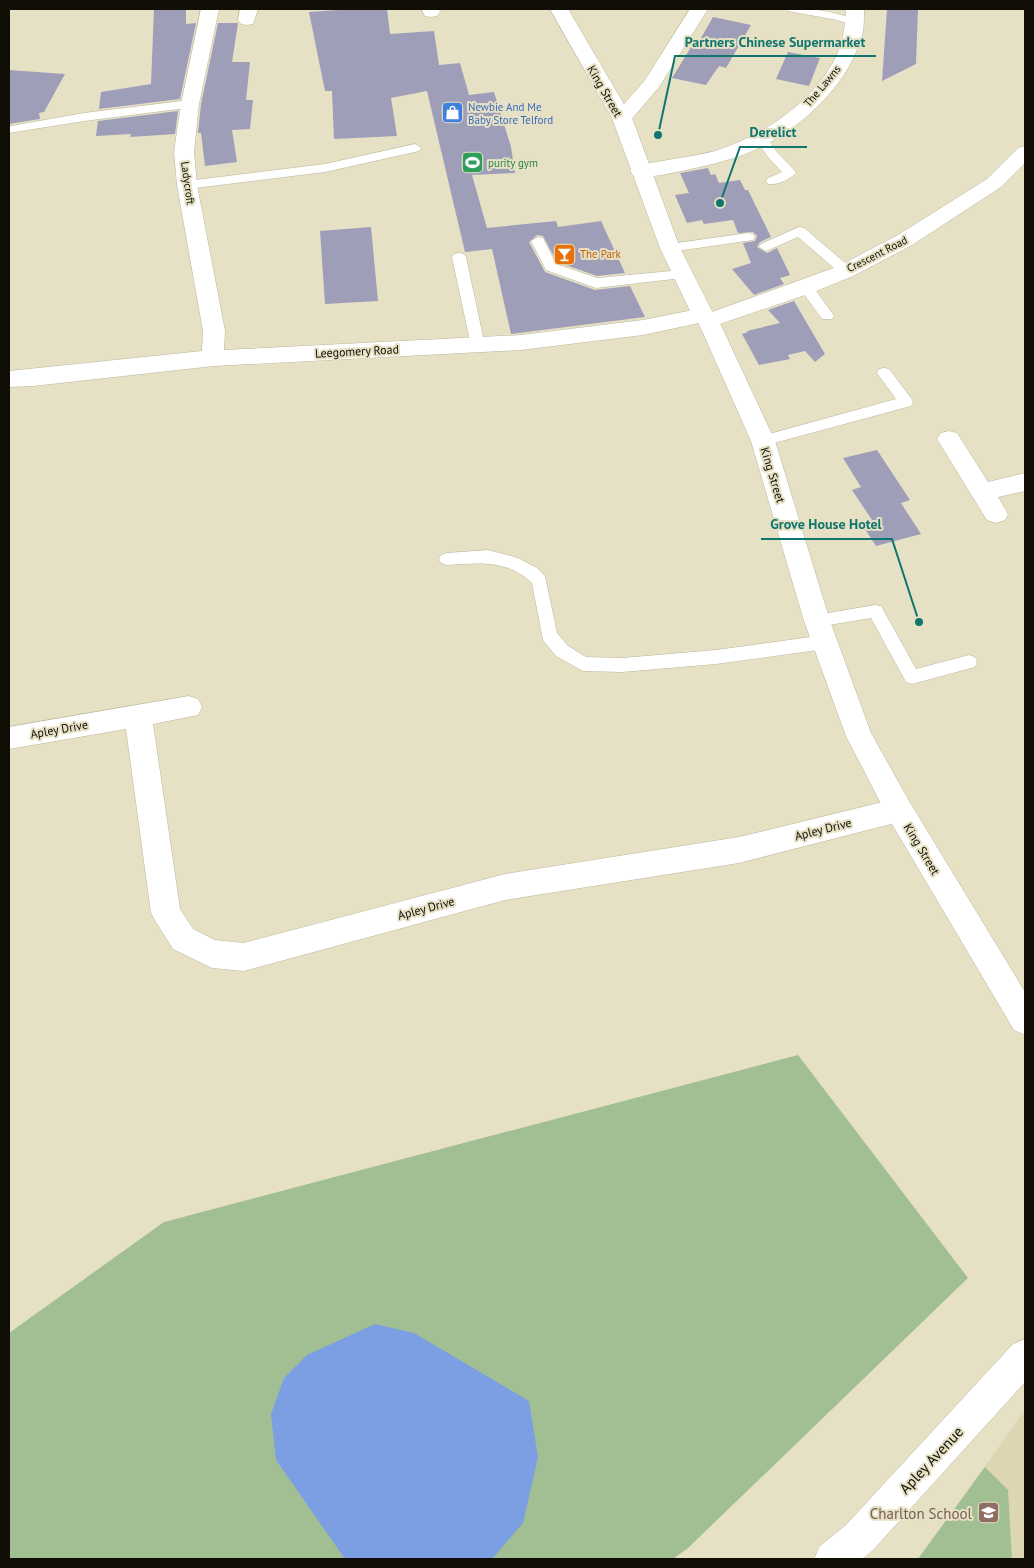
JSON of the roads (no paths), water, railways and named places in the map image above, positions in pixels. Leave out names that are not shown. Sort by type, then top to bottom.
[{"type":"street","name":"Ladycroft","points":[[210,9],[190,104],[184,152],[187,185],[214,331],[213,358]]},
{"type":"street","name":"King Street","points":[[559,9],[622,118],[670,248],[706,318],[763,441],[821,631],[859,736],[899,810],[1025,1020]]},
{"type":"street","points":[[622,118],[652,83],[699,9]]},
{"type":"street","name":"The Lawns","points":[[640,171],[708,158],[752,144],[798,115],[831,78],[842,61],[852,41],[855,16]]},
{"type":"street","name":"Crescent Road","points":[[706,318],[806,287],[846,271],[906,240],[994,182],[1025,152]]},
{"type":"street","name":"Leegomery Road","points":[[9,379],[213,358],[504,344],[660,326],[706,318]]},
{"type":"street","points":[[949,439],[996,514]]},
{"type":"street","points":[[982,492],[1025,482]]},
{"type":"street","name":"Apley Drive","points":[[9,738],[189,707]]},
{"type":"street","name":"Apley Drive","points":[[138,716],[166,913],[184,939],[212,954],[244,957],[505,888],[739,850],[899,810]]},
{"type":"street","name":"Apley Avenue","points":[[833,1559],[860,1538],[1025,1356]]},
{"type":"lane","points":[[792,9],[839,17],[855,16]]},
{"type":"lane","points":[[11,130],[84,117],[190,104]]},
{"type":"lane","points":[[761,138],[772,154],[790,173],[772,181]]},
{"type":"lane","points":[[187,185],[325,168],[415,148]]},
{"type":"lane","points":[[766,247],[799,231],[846,271]]},
{"type":"lane","points":[[670,248],[748,237]]},
{"type":"lane","points":[[538,241],[551,267],[596,283],[682,274]]},
{"type":"lane","points":[[459,257],[478,346]]},
{"type":"lane","points":[[806,287],[827,316]]},
{"type":"lane","points":[[763,441],[906,402],[884,373]]},
{"type":"lane","points":[[447,559],[488,556],[512,562],[531,572],[539,580],[549,634],[562,651],[583,664],[622,665],[678,661],[821,631],[875,611],[912,677],[968,662]]},
{"type":"water","points":[[375,1324],[414,1333],[529,1401],[538,1457],[523,1523],[492,1559],[345,1559],[276,1460],[271,1414],[284,1378],[307,1355]]},
{"type":"place","name":"Newbie And Me Baby Store Telford","points":[[452,113]]},
{"type":"place","name":"Partners Chinese Supermarket","points":[[658,135]]},
{"type":"place","name":"purity gym","points":[[472,163]]},
{"type":"place","name":"Derelict","points":[[720,203]]},
{"type":"place","name":"The Park","points":[[564,254]]},
{"type":"place","name":"Grove House Hotel","points":[[919,622]]},
{"type":"place","name":"Charlton School","points":[[988,1513]]}]
